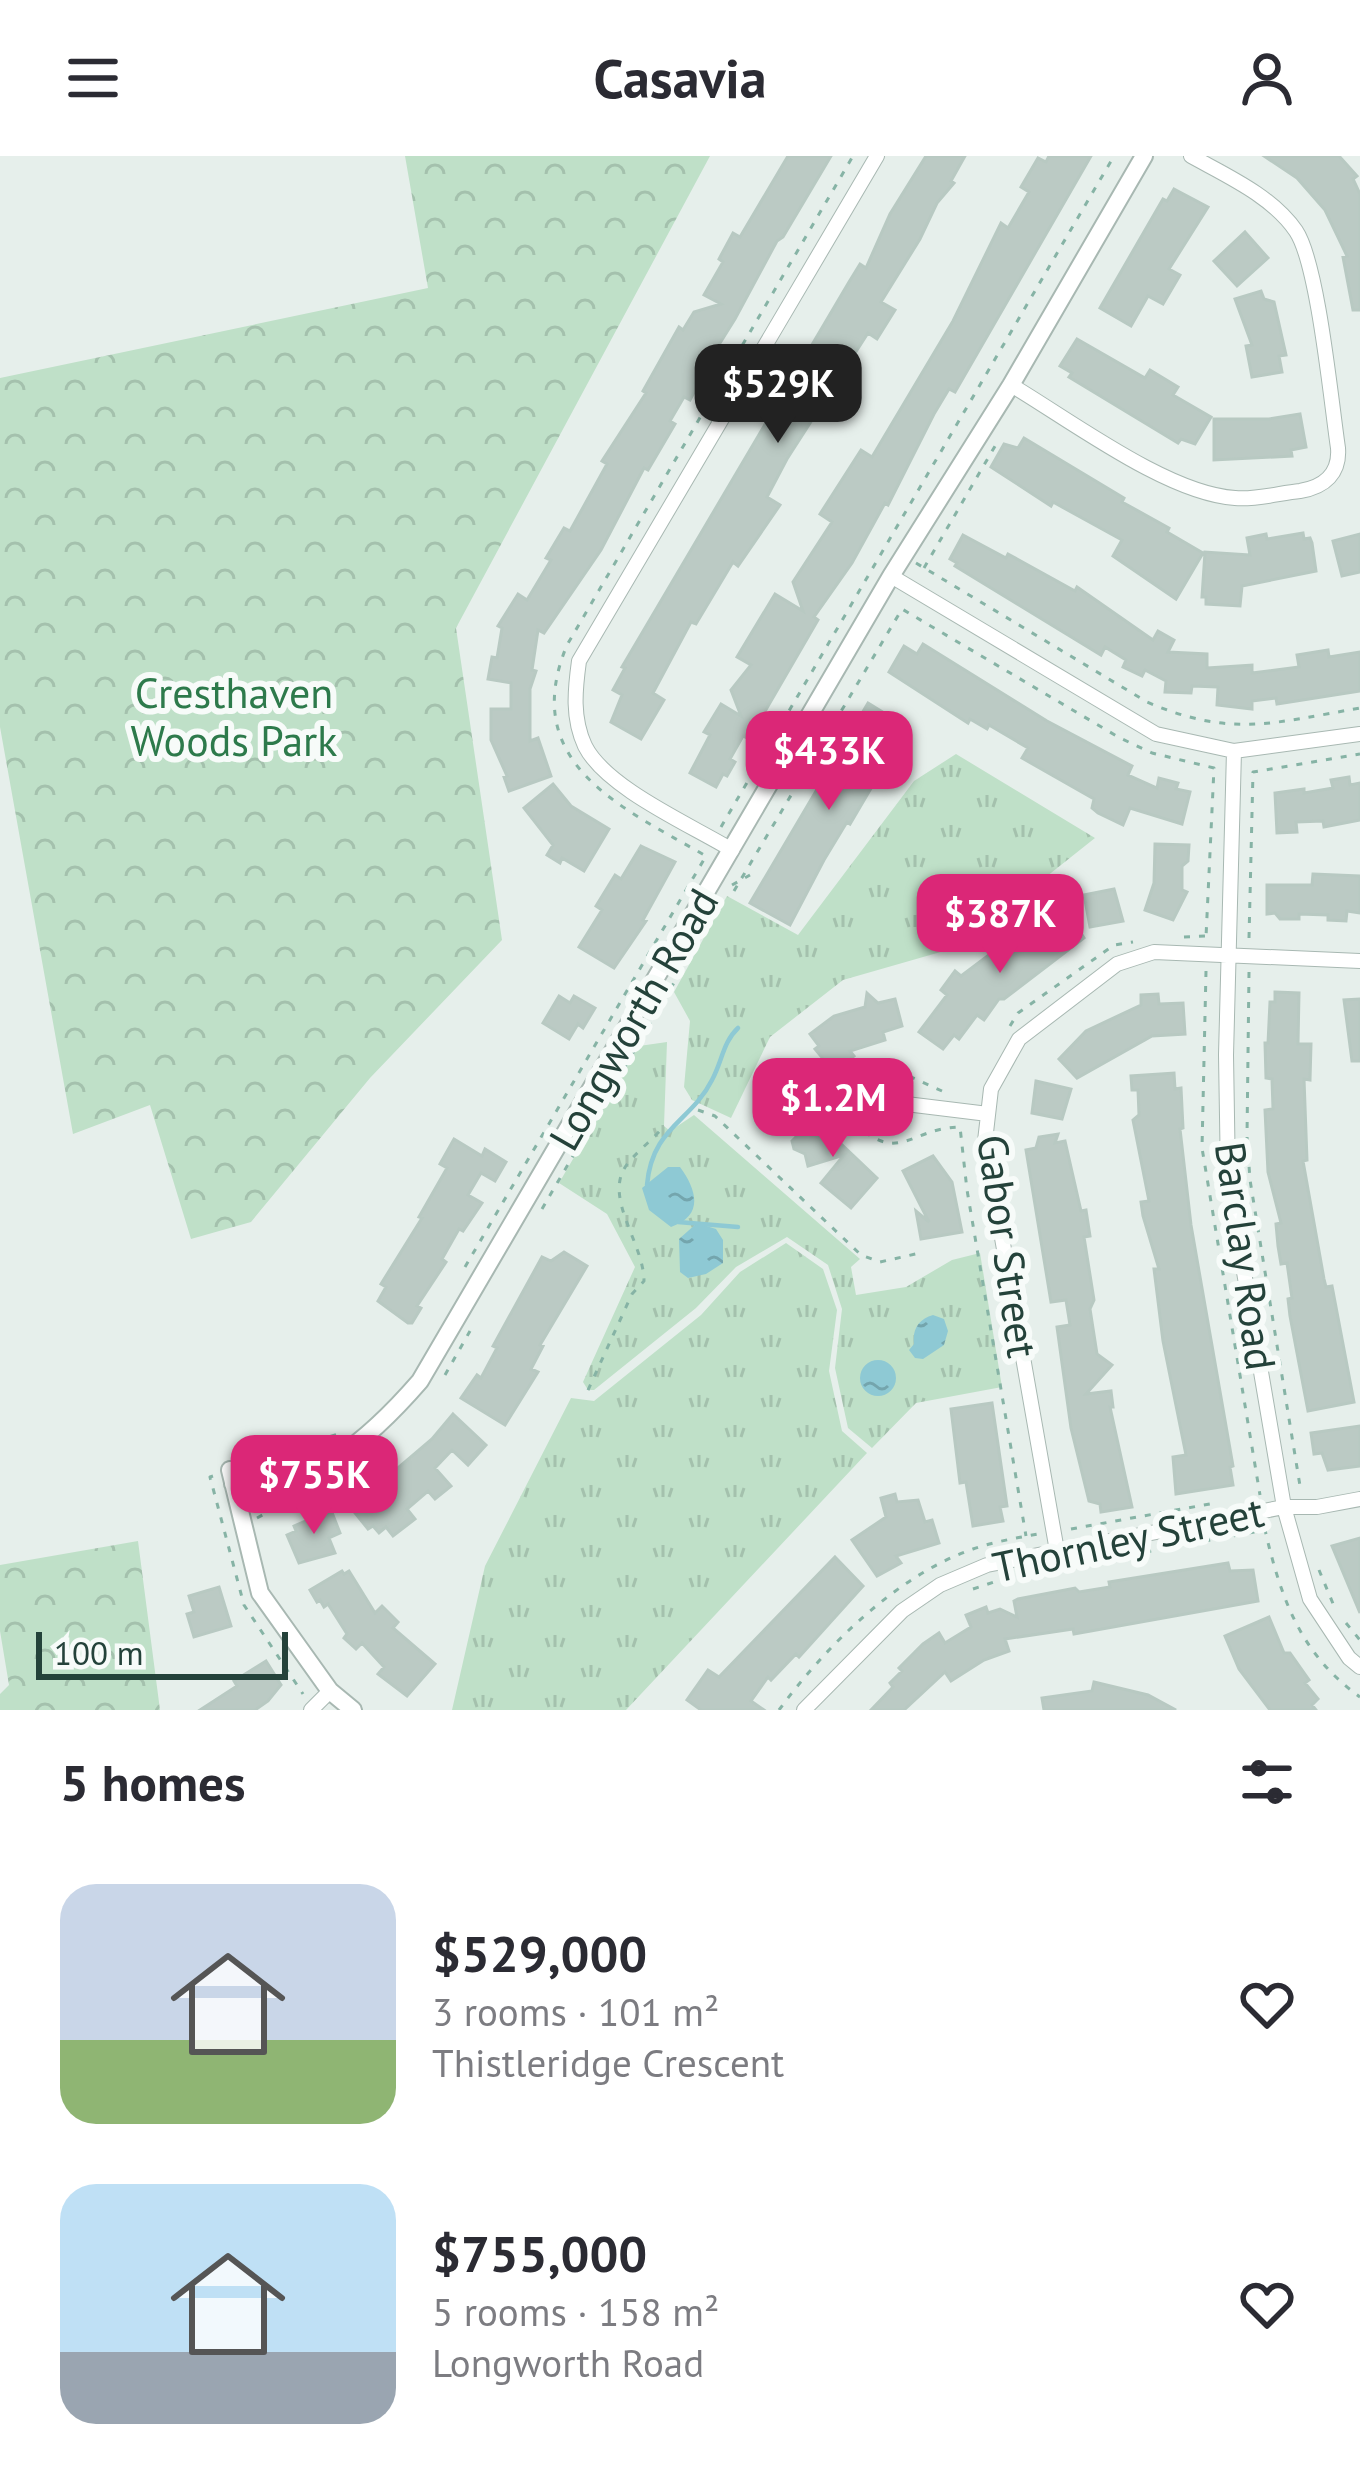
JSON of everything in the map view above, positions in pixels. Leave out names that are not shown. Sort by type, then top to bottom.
[{"type":"street","points":[[732,850],[607,775],[585,746],[574,704],[579,661],[877,156]]},
{"type":"street","name":"Longworth Road","points":[[330,1691],[260,1593],[232,1477],[257,1488],[308,1472],[356,1447],[420,1381],[1144,156]]},
{"type":"street","points":[[1011,385],[1186,488],[1236,499],[1311,489],[1332,477],[1340,464],[1338,448],[1312,287],[1298,233],[1253,192],[1191,156]]},
{"type":"street","points":[[892,576],[1156,734],[1234,751],[1360,734]]},
{"type":"street","name":"Barclay Road","points":[[1234,751],[1228,1178],[1284,1507],[1310,1599],[1360,1667]]},
{"type":"street","name":"Gabor Street","points":[[1057,1551],[986,1141],[991,1089],[1019,1039],[1118,964],[1154,952],[1229,954]]},
{"type":"street","points":[[1229,954],[1360,961]]},
{"type":"street","points":[[898,1103],[988,1114]]},
{"type":"street","name":"Thornley Street","points":[[804,1710],[902,1611],[940,1585],[987,1565],[1284,1507],[1360,1499]]},
{"type":"street","points":[[311,1710],[330,1691],[353,1710]]},
{"type":"path","points":[[721,829],[1114,156]]},
{"type":"path","points":[[924,569],[1007,424]]},
{"type":"path","points":[[914,562],[1126,691],[1179,716],[1210,725],[1254,726],[1360,708]]},
{"type":"path","points":[[734,891],[902,609],[1120,738],[1152,753],[1214,768],[1202,1148],[1261,1495]]},
{"type":"path","points":[[1302,1496],[1247,1137],[1253,772],[1360,754]]},
{"type":"path","points":[[459,1279],[706,856]]},
{"type":"path","points":[[724,889],[750,875]]},
{"type":"path","points":[[639,1046],[707,927]]},
{"type":"path","points":[[698,1110],[715,1116],[861,1255],[880,1262],[920,1253]]},
{"type":"path","points":[[588,1390],[632,1294],[644,1281],[644,1258],[619,1197],[621,1175],[664,1126]]},
{"type":"path","points":[[252,1463],[349,1430]]},
{"type":"path","points":[[1068,1529],[1218,1503]]},
{"type":"path","points":[[1028,1574],[1264,1530],[1282,1598],[1297,1625],[1319,1660],[1360,1697]]},
{"type":"path","points":[[1317,1563],[1334,1606]]},
{"type":"path","points":[[969,1591],[1006,1578]]},
{"type":"path","points":[[1345,1622],[1360,1640]]},
{"type":"green space","name":"Cresthaven Woods Park","points":[[405,156],[710,156],[456,628],[502,940],[370,1078],[251,1222],[191,1239],[150,1105],[73,1134],[0,727],[0,378],[428,288]]},
{"type":"green space","points":[[956,754],[1095,838],[958,947],[843,980],[770,1037],[731,1118],[692,1100],[684,1087],[690,1021],[674,992],[727,896],[798,935],[914,781]]},
{"type":"green space","points":[[667,1042],[664,1126],[670,1131],[694,1115],[860,1259],[851,1267],[856,1295],[906,1287],[952,1260],[980,1253],[1002,1387],[916,1403],[872,1448],[848,1428],[835,1368],[842,1309],[828,1265],[787,1237],[736,1267],[696,1308],[594,1390],[588,1390],[583,1382],[635,1267],[607,1214],[559,1183],[639,1046]]},
{"type":"green space","points":[[786,1243],[823,1269],[837,1310],[829,1371],[842,1431],[867,1453],[626,1710],[452,1710],[485,1566],[571,1398],[594,1401],[701,1315],[740,1272]]},
{"type":"green space","points":[[138,1541],[160,1710],[0,1710],[0,1694],[9,1685],[0,1631],[0,1565]]},
{"type":"water","points":[[668,1167],[680,1167],[694,1202],[689,1216],[671,1227],[649,1210],[642,1188]]},
{"type":"water","points":[[697,1223],[716,1229],[723,1240],[723,1263],[688,1278],[680,1272],[679,1239]]},
{"type":"water","points":[[933,1315],[944,1319],[948,1331],[944,1345],[923,1359],[915,1358],[909,1350],[915,1329]]},
{"type":"water","points":[[878,1360],[891,1365],[896,1378],[891,1391],[878,1396],[865,1391],[860,1378],[865,1365]]},
{"type":"building","points":[[788,156],[831,156],[777,241],[695,383],[690,400],[684,397],[670,421],[675,424],[648,470],[644,468],[601,550],[544,633],[538,630],[530,689],[530,741],[538,738],[551,776],[509,791],[491,740],[491,709],[511,709],[511,683],[488,679],[492,657],[497,658],[502,628],[498,626],[518,594],[527,600],[564,528],[570,531],[607,464],[602,461],[646,393],[679,327],[683,330],[694,312],[721,304],[704,295],[723,262],[719,259],[733,233],[740,237]]},
{"type":"building","points":[[926,156],[965,156],[954,183],[937,203],[881,302],[895,310],[877,339],[868,333],[787,459],[767,497],[780,505],[738,566],[733,562],[696,624],[691,622],[653,693],[664,700],[641,739],[611,722],[622,695],[613,690],[622,667],[860,264],[866,268],[890,214]]},
{"type":"building","points":[[1049,156],[1091,156],[955,392],[949,389],[934,414],[888,505],[885,503],[852,563],[814,617],[818,620],[749,739],[743,736],[727,776],[723,774],[716,787],[690,773],[710,735],[704,732],[721,704],[741,716],[731,690],[751,665],[737,657],[775,594],[803,611],[793,582],[832,522],[820,514],[861,450],[872,457],[953,321],[1001,223],[1008,228],[1029,192],[1021,187],[1038,158],[1046,162]]},
{"type":"building","points":[[1264,156],[1339,156],[1357,176],[1353,179],[1360,194],[1360,310],[1353,310],[1343,257],[1347,256],[1325,210],[1297,178]]},
{"type":"building","points":[[1174,189],[1208,207],[1169,269],[1180,275],[1163,304],[1148,296],[1131,326],[1100,308],[1163,199],[1167,201]]},
{"type":"building","points":[[1245,232],[1268,258],[1237,286],[1214,261]]},
{"type":"building","points":[[1261,291],[1264,299],[1274,302],[1286,355],[1279,356],[1282,372],[1252,377],[1246,346],[1252,345],[1235,299]]},
{"type":"building","points":[[1077,339],[1145,378],[1150,370],[1178,387],[1173,395],[1211,417],[1195,444],[1181,439],[1178,443],[1069,377],[1072,373],[1060,366]]},
{"type":"building","points":[[1300,414],[1306,447],[1291,450],[1292,456],[1214,460],[1214,419]]},
{"type":"building","points":[[1024,438],[1203,553],[1176,599],[1113,556],[1122,540],[1053,502],[1051,506],[991,467],[1004,444],[1018,448]]},
{"type":"building","points":[[1303,533],[1312,543],[1316,571],[1242,586],[1240,606],[1206,604],[1202,597],[1205,552],[1250,555],[1247,538]]},
{"type":"building","points":[[1360,534],[1360,572],[1342,576],[1333,541]]},
{"type":"building","points":[[963,535],[1075,591],[1077,587],[1153,640],[1158,631],[1174,640],[1168,652],[1207,654],[1207,668],[1252,665],[1252,673],[1299,667],[1297,655],[1360,652],[1360,691],[1277,704],[1276,698],[1252,701],[1252,709],[1217,705],[1218,687],[1165,692],[1166,681],[1145,670],[1142,676],[1123,667],[1126,660],[1105,647],[1101,655],[955,566],[950,559]]},
{"type":"building","points":[[923,644],[1047,721],[1132,766],[1128,775],[1157,788],[1159,778],[1178,783],[1176,789],[1190,792],[1182,824],[1130,808],[1123,825],[1098,813],[1092,808],[1094,799],[1022,758],[1028,748],[989,725],[987,729],[970,719],[968,723],[889,672],[904,646],[917,654]]},
{"type":"building","points":[[868,703],[907,727],[824,860],[790,925],[750,903]]},
{"type":"building","points":[[1349,777],[1350,785],[1360,783],[1360,820],[1324,827],[1323,821],[1296,822],[1297,832],[1277,833],[1275,793],[1333,788],[1331,780]]},
{"type":"building","points":[[553,784],[571,806],[609,829],[584,871],[547,855],[553,845],[524,808]]},
{"type":"building","points":[[1155,844],[1189,845],[1188,861],[1182,866],[1182,890],[1187,892],[1173,920],[1145,910],[1154,883]]},
{"type":"building","points":[[641,846],[675,862],[646,921],[614,968],[579,947],[602,910],[596,906],[615,875],[621,879]]},
{"type":"building","points":[[1313,874],[1360,876],[1360,913],[1347,911],[1346,921],[1328,920],[1328,915],[1280,919],[1275,913],[1267,914],[1267,885],[1312,885]]},
{"type":"building","points":[[1114,889],[1123,921],[1090,927],[1084,895]]},
{"type":"building","points":[[1062,903],[1084,938],[999,999],[984,1020],[977,1015],[959,1039],[954,1035],[943,1049],[919,1032],[947,995],[941,990],[955,971],[961,976],[1002,945],[1005,949]]},
{"type":"building","points":[[1275,992],[1299,993],[1298,1044],[1311,1044],[1310,1080],[1304,1079],[1307,1160],[1303,1161],[1324,1279],[1326,1287],[1332,1286],[1354,1402],[1308,1411],[1290,1316],[1287,1263],[1281,1264],[1278,1246],[1276,1224],[1281,1223],[1268,1172],[1265,1110],[1273,1109],[1265,1043]]},
{"type":"building","points":[[867,993],[878,1003],[895,999],[902,1026],[883,1032],[885,1040],[850,1051],[854,1056],[834,1072],[815,1049],[819,1046],[810,1034],[834,1016],[865,1007]]},
{"type":"building","points":[[1158,994],[1159,1004],[1183,1003],[1185,1034],[1152,1036],[1077,1078],[1059,1059],[1086,1031],[1141,1005],[1141,995]]},
{"type":"building","points":[[559,996],[570,1003],[574,996],[595,1008],[583,1028],[578,1024],[569,1039],[543,1023]]},
{"type":"building","points":[[1360,999],[1360,1061],[1352,1061],[1344,1000]]},
{"type":"building","points":[[796,1070],[834,1080],[826,1113],[788,1104]]},
{"type":"building","points":[[1174,1073],[1175,1089],[1181,1088],[1180,1129],[1191,1225],[1233,1466],[1233,1485],[1176,1494],[1173,1457],[1186,1455],[1163,1341],[1154,1269],[1159,1269],[1143,1216],[1141,1202],[1149,1201],[1133,1120],[1139,1115],[1138,1090],[1132,1090],[1131,1076]]},
{"type":"building","points":[[1036,1081],[1071,1089],[1062,1119],[1032,1113]]},
{"type":"building","points":[[830,1116],[837,1140],[877,1178],[851,1208],[821,1183],[844,1155],[808,1166],[805,1154],[794,1149],[792,1141],[796,1137],[793,1126]]},
{"type":"building","points":[[1058,1134],[1055,1143],[1065,1141],[1081,1211],[1086,1210],[1090,1236],[1084,1237],[1097,1354],[1112,1365],[1086,1394],[1111,1391],[1110,1407],[1132,1507],[1101,1512],[1100,1504],[1089,1501],[1071,1428],[1057,1327],[1070,1325],[1066,1300],[1051,1302],[1026,1150],[1036,1148],[1039,1137]]},
{"type":"building","points":[[454,1139],[482,1156],[485,1149],[506,1162],[495,1181],[481,1173],[468,1195],[482,1203],[463,1231],[459,1229],[442,1259],[446,1262],[408,1323],[378,1301],[386,1287],[381,1284],[422,1218],[447,1168],[440,1164]]},
{"type":"building","points":[[933,1156],[952,1182],[962,1232],[921,1239],[916,1211],[929,1222],[903,1171]]},
{"type":"building","points":[[564,1252],[587,1266],[540,1345],[531,1369],[538,1372],[505,1425],[461,1398],[477,1375],[481,1378],[497,1348],[493,1346],[542,1257],[551,1261]]},
{"type":"building","points":[[992,1403],[1007,1506],[1000,1507],[1003,1521],[973,1526],[966,1482],[960,1483],[951,1409]]},
{"type":"building","points":[[453,1414],[486,1445],[468,1465],[452,1450],[435,1468],[451,1486],[435,1499],[428,1491],[407,1509],[415,1519],[393,1536],[386,1527],[379,1533],[373,1526],[368,1529],[351,1508],[432,1439]]},
{"type":"building","points":[[1360,1426],[1360,1466],[1328,1470],[1322,1453],[1314,1454],[1311,1433]]},
{"type":"building","points":[[895,1494],[897,1502],[918,1500],[925,1522],[932,1520],[939,1543],[896,1556],[901,1563],[877,1576],[852,1540],[886,1517],[881,1498]]},
{"type":"building","points":[[331,1510],[340,1533],[329,1538],[335,1553],[299,1563],[287,1535],[296,1531],[294,1526]]},
{"type":"building","points":[[1360,1538],[1360,1613],[1332,1546]]},
{"type":"building","points":[[835,1557],[863,1586],[799,1657],[796,1654],[771,1680],[768,1677],[751,1701],[764,1710],[701,1710],[687,1700],[708,1670],[719,1677]]},
{"type":"building","points":[[1228,1563],[1230,1571],[1253,1570],[1258,1601],[1074,1634],[1073,1629],[1005,1639],[1009,1651],[951,1681],[945,1672],[904,1710],[871,1710],[893,1687],[890,1683],[902,1671],[899,1668],[923,1644],[939,1633],[945,1643],[971,1627],[966,1615],[986,1607],[988,1613],[1000,1609],[1017,1617],[1014,1601],[1018,1599],[1110,1587],[1109,1582]]},
{"type":"building","points":[[349,1571],[375,1613],[382,1606],[398,1622],[393,1628],[435,1664],[407,1696],[378,1674],[384,1667],[362,1643],[356,1649],[344,1638],[347,1634],[328,1604],[324,1607],[317,1602],[310,1590]]},
{"type":"building","points":[[219,1587],[231,1626],[194,1637],[187,1614],[194,1612],[189,1596]]},
{"type":"building","points":[[1269,1617],[1284,1653],[1290,1653],[1309,1680],[1305,1683],[1318,1699],[1312,1705],[1316,1710],[1270,1710],[1239,1669],[1225,1636]]},
{"type":"building","points":[[266,1661],[281,1685],[268,1701],[255,1710],[200,1710],[237,1686],[234,1681]]},
{"type":"building","points":[[1094,1682],[1148,1695],[1176,1710],[1044,1710],[1042,1698],[1092,1691]]},
{"type":"waterway","points":[[647,1185],[656,1150],[703,1094],[738,1028]]},
{"type":"waterway","points":[[678,1222],[738,1227]]}]
